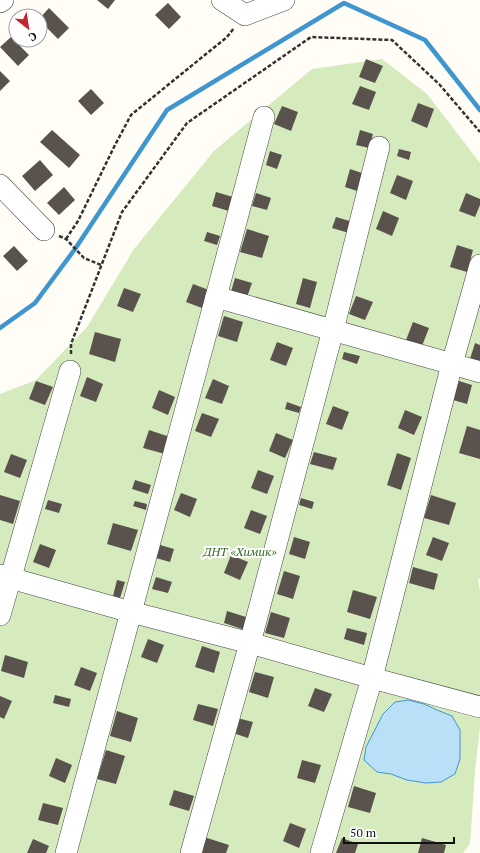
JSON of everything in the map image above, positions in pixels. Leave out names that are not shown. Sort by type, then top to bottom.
[{"type":"street","points":[[222,0],[245,15],[284,0]]},
{"type":"street","points":[[66,853],[264,118]]},
{"type":"street","points":[[192,853],[250,643],[333,330],[379,147]]},
{"type":"street","points":[[0,184],[44,230]]},
{"type":"street","points":[[321,853],[372,678],[452,364],[480,265]]},
{"type":"street","points":[[216,297],[480,372]]},
{"type":"street","points":[[0,615],[5,576],[70,370]]},
{"type":"street","points":[[5,576],[131,612],[250,643],[480,707]]},
{"type":"path","points":[[101,265],[84,258],[66,239],[78,221],[131,115],[227,37],[245,15]]},
{"type":"green space","name":"ДНТ «Химик»","points":[[382,59],[427,94],[480,163],[480,578],[478,580],[480,591],[480,727],[475,771],[470,844],[463,853],[0,853],[0,394],[36,380],[87,327],[134,249],[214,151],[312,69]]},
{"type":"water","points":[[408,700],[424,704],[452,716],[460,730],[460,759],[455,774],[441,782],[426,783],[407,780],[391,774],[377,772],[364,760],[366,747],[383,714],[395,702]]},
{"type":"building","points":[[97,0],[115,0],[108,9]]},
{"type":"building","points":[[168,3],[181,17],[169,29],[155,15]]},
{"type":"building","points":[[49,8],[69,28],[58,39],[48,29]]},
{"type":"building","points":[[8,40],[8,48],[22,48],[29,55],[18,66],[0,47]]},
{"type":"building","points":[[366,59],[383,66],[375,83],[359,77]]},
{"type":"building","points":[[0,71],[10,81],[0,91]]},
{"type":"building","points":[[360,86],[376,92],[369,110],[352,104]]},
{"type":"building","points":[[91,89],[104,103],[91,115],[78,101]]},
{"type":"building","points":[[418,103],[434,109],[427,128],[411,121]]},
{"type":"building","points":[[282,106],[298,112],[291,131],[274,124]]},
{"type":"building","points":[[52,130],[80,155],[69,168],[40,142]]},
{"type":"building","points":[[360,130],[373,134],[369,148],[356,145]]},
{"type":"building","points":[[399,149],[411,152],[409,160],[397,156]]},
{"type":"building","points":[[270,151],[282,155],[277,169],[266,165]]},
{"type":"building","points":[[40,160],[53,175],[35,191],[22,176]]},
{"type":"building","points":[[350,169],[362,173],[357,191],[345,187]]},
{"type":"building","points":[[397,175],[413,181],[406,200],[390,193]]},
{"type":"building","points":[[64,187],[75,200],[59,215],[47,203]]},
{"type":"building","points":[[216,192],[233,197],[229,211],[212,206]]},
{"type":"building","points":[[256,193],[271,198],[267,210],[252,206]]},
{"type":"building","points":[[466,193],[480,199],[480,205],[475,217],[459,211]]},
{"type":"building","points":[[383,211],[399,218],[392,236],[376,229]]},
{"type":"building","points":[[336,217],[353,222],[349,233],[332,228]]},
{"type":"building","points":[[247,229],[269,236],[262,258],[240,252]]},
{"type":"building","points":[[207,232],[220,236],[217,245],[204,241]]},
{"type":"building","points":[[457,245],[473,250],[467,272],[450,267]]},
{"type":"building","points":[[14,246],[28,261],[17,271],[3,256]]},
{"type":"building","points":[[235,278],[252,283],[246,300],[230,295]]},
{"type":"building","points":[[303,278],[317,282],[310,308],[296,304]]},
{"type":"building","points":[[193,284],[209,290],[202,308],[186,302]]},
{"type":"building","points":[[124,288],[141,294],[133,312],[117,306]]},
{"type":"building","points":[[356,296],[373,302],[365,320],[349,314]]},
{"type":"building","points":[[224,316],[243,322],[237,342],[218,336]]},
{"type":"building","points":[[413,322],[429,328],[422,346],[406,340]]},
{"type":"building","points":[[95,332],[121,339],[115,362],[89,354]]},
{"type":"building","points":[[277,342],[293,348],[286,366],[270,360]]},
{"type":"building","points":[[475,343],[480,345],[480,362],[470,359]]},
{"type":"building","points":[[344,352],[360,356],[357,364],[342,359]]},
{"type":"building","points":[[87,377],[103,384],[96,402],[80,396]]},
{"type":"building","points":[[213,379],[229,386],[222,404],[205,398]]},
{"type":"building","points":[[36,381],[53,387],[45,405],[29,399]]},
{"type":"building","points":[[459,381],[472,385],[467,404],[453,400]]},
{"type":"building","points":[[159,390],[175,397],[168,415],[152,408]]},
{"type":"building","points":[[287,402],[301,407],[299,413],[285,409]]},
{"type":"building","points":[[333,406],[349,412],[342,430],[326,424]]},
{"type":"building","points":[[405,410],[422,417],[414,435],[398,428]]},
{"type":"building","points":[[202,413],[219,419],[211,437],[195,431]]},
{"type":"building","points":[[467,426],[480,430],[480,459],[459,453]]},
{"type":"building","points":[[149,430],[170,437],[165,454],[143,448]]},
{"type":"building","points":[[276,433],[293,440],[285,458],[269,451]]},
{"type":"building","points":[[314,452],[337,458],[333,470],[310,464]]},
{"type":"building","points":[[397,453],[411,458],[401,490],[387,485]]},
{"type":"building","points":[[11,454],[27,460],[20,478],[4,472]]},
{"type":"building","points":[[258,470],[274,476],[267,494],[251,488]]},
{"type":"building","points":[[135,480],[151,485],[148,494],[132,489]]},
{"type":"building","points":[[181,493],[197,499],[190,517],[174,510]]},
{"type":"building","points":[[0,495],[20,501],[13,524],[0,520]]},
{"type":"building","points":[[431,495],[456,503],[449,525],[424,518]]},
{"type":"building","points":[[301,498],[314,502],[312,509],[299,505]]},
{"type":"building","points":[[48,500],[62,504],[59,513],[45,509]]},
{"type":"building","points":[[135,501],[147,504],[146,510],[133,506]]},
{"type":"building","points":[[251,510],[267,516],[260,534],[244,528]]},
{"type":"building","points":[[113,523],[138,530],[131,551],[107,544]]},
{"type":"building","points":[[294,537],[310,542],[305,559],[289,554]]},
{"type":"building","points":[[433,537],[449,543],[442,561],[426,555]]},
{"type":"building","points":[[40,544],[56,550],[49,568],[33,562]]},
{"type":"building","points":[[160,545],[174,549],[170,562],[156,558]]},
{"type":"building","points":[[231,555],[248,562],[240,580],[224,573]]},
{"type":"building","points":[[413,567],[438,574],[434,590],[409,583]]},
{"type":"building","points":[[284,571],[300,576],[293,599],[277,594]]},
{"type":"building","points":[[156,577],[172,582],[168,593],[152,589]]},
{"type":"building","points":[[117,580],[125,582],[120,598],[113,596]]},
{"type":"building","points":[[353,590],[377,597],[370,619],[347,612]]},
{"type":"building","points":[[227,611],[249,618],[245,630],[224,623]]},
{"type":"building","points":[[271,612],[290,618],[284,638],[265,633]]},
{"type":"building","points":[[347,628],[367,633],[364,645],[344,639]]},
{"type":"building","points":[[148,639],[164,645],[157,663],[141,657]]},
{"type":"building","points":[[202,646],[220,652],[214,673],[195,667]]},
{"type":"building","points":[[5,655],[28,662],[24,678],[1,671]]},
{"type":"building","points":[[81,667],[97,673],[90,691],[74,685]]},
{"type":"building","points":[[255,672],[274,677],[268,698],[249,692]]},
{"type":"building","points":[[315,688],[332,694],[324,712],[308,706]]},
{"type":"building","points":[[55,695],[71,699],[69,707],[53,703]]},
{"type":"building","points":[[0,696],[12,701],[4,719],[0,717]]},
{"type":"building","points":[[198,704],[218,709],[213,726],[193,720]]},
{"type":"building","points":[[117,711],[138,718],[131,742],[110,736]]},
{"type":"building","points":[[237,718],[253,722],[248,738],[233,733]]},
{"type":"building","points":[[106,750],[125,756],[116,784],[97,779]]},
{"type":"building","points":[[56,758],[72,765],[65,783],[49,776]]},
{"type":"building","points":[[302,760],[321,765],[315,783],[297,778]]},
{"type":"building","points":[[354,786],[376,793],[370,813],[348,807]]},
{"type":"building","points":[[174,790],[194,796],[189,811],[169,805]]},
{"type":"building","points":[[43,803],[63,808],[58,825],[38,820]]},
{"type":"building","points":[[290,823],[306,829],[299,848],[283,841]]},
{"type":"building","points":[[204,837],[229,845],[226,853],[199,853]]},
{"type":"building","points":[[342,838],[358,844],[355,853],[336,853]]},
{"type":"building","points":[[422,838],[446,845],[444,853],[418,853]]},
{"type":"building","points":[[33,839],[49,846],[46,853],[27,853]]},
{"type":"waterway","points":[[0,328],[35,303],[75,249],[167,110],[344,3],[425,40],[480,110]]}]
